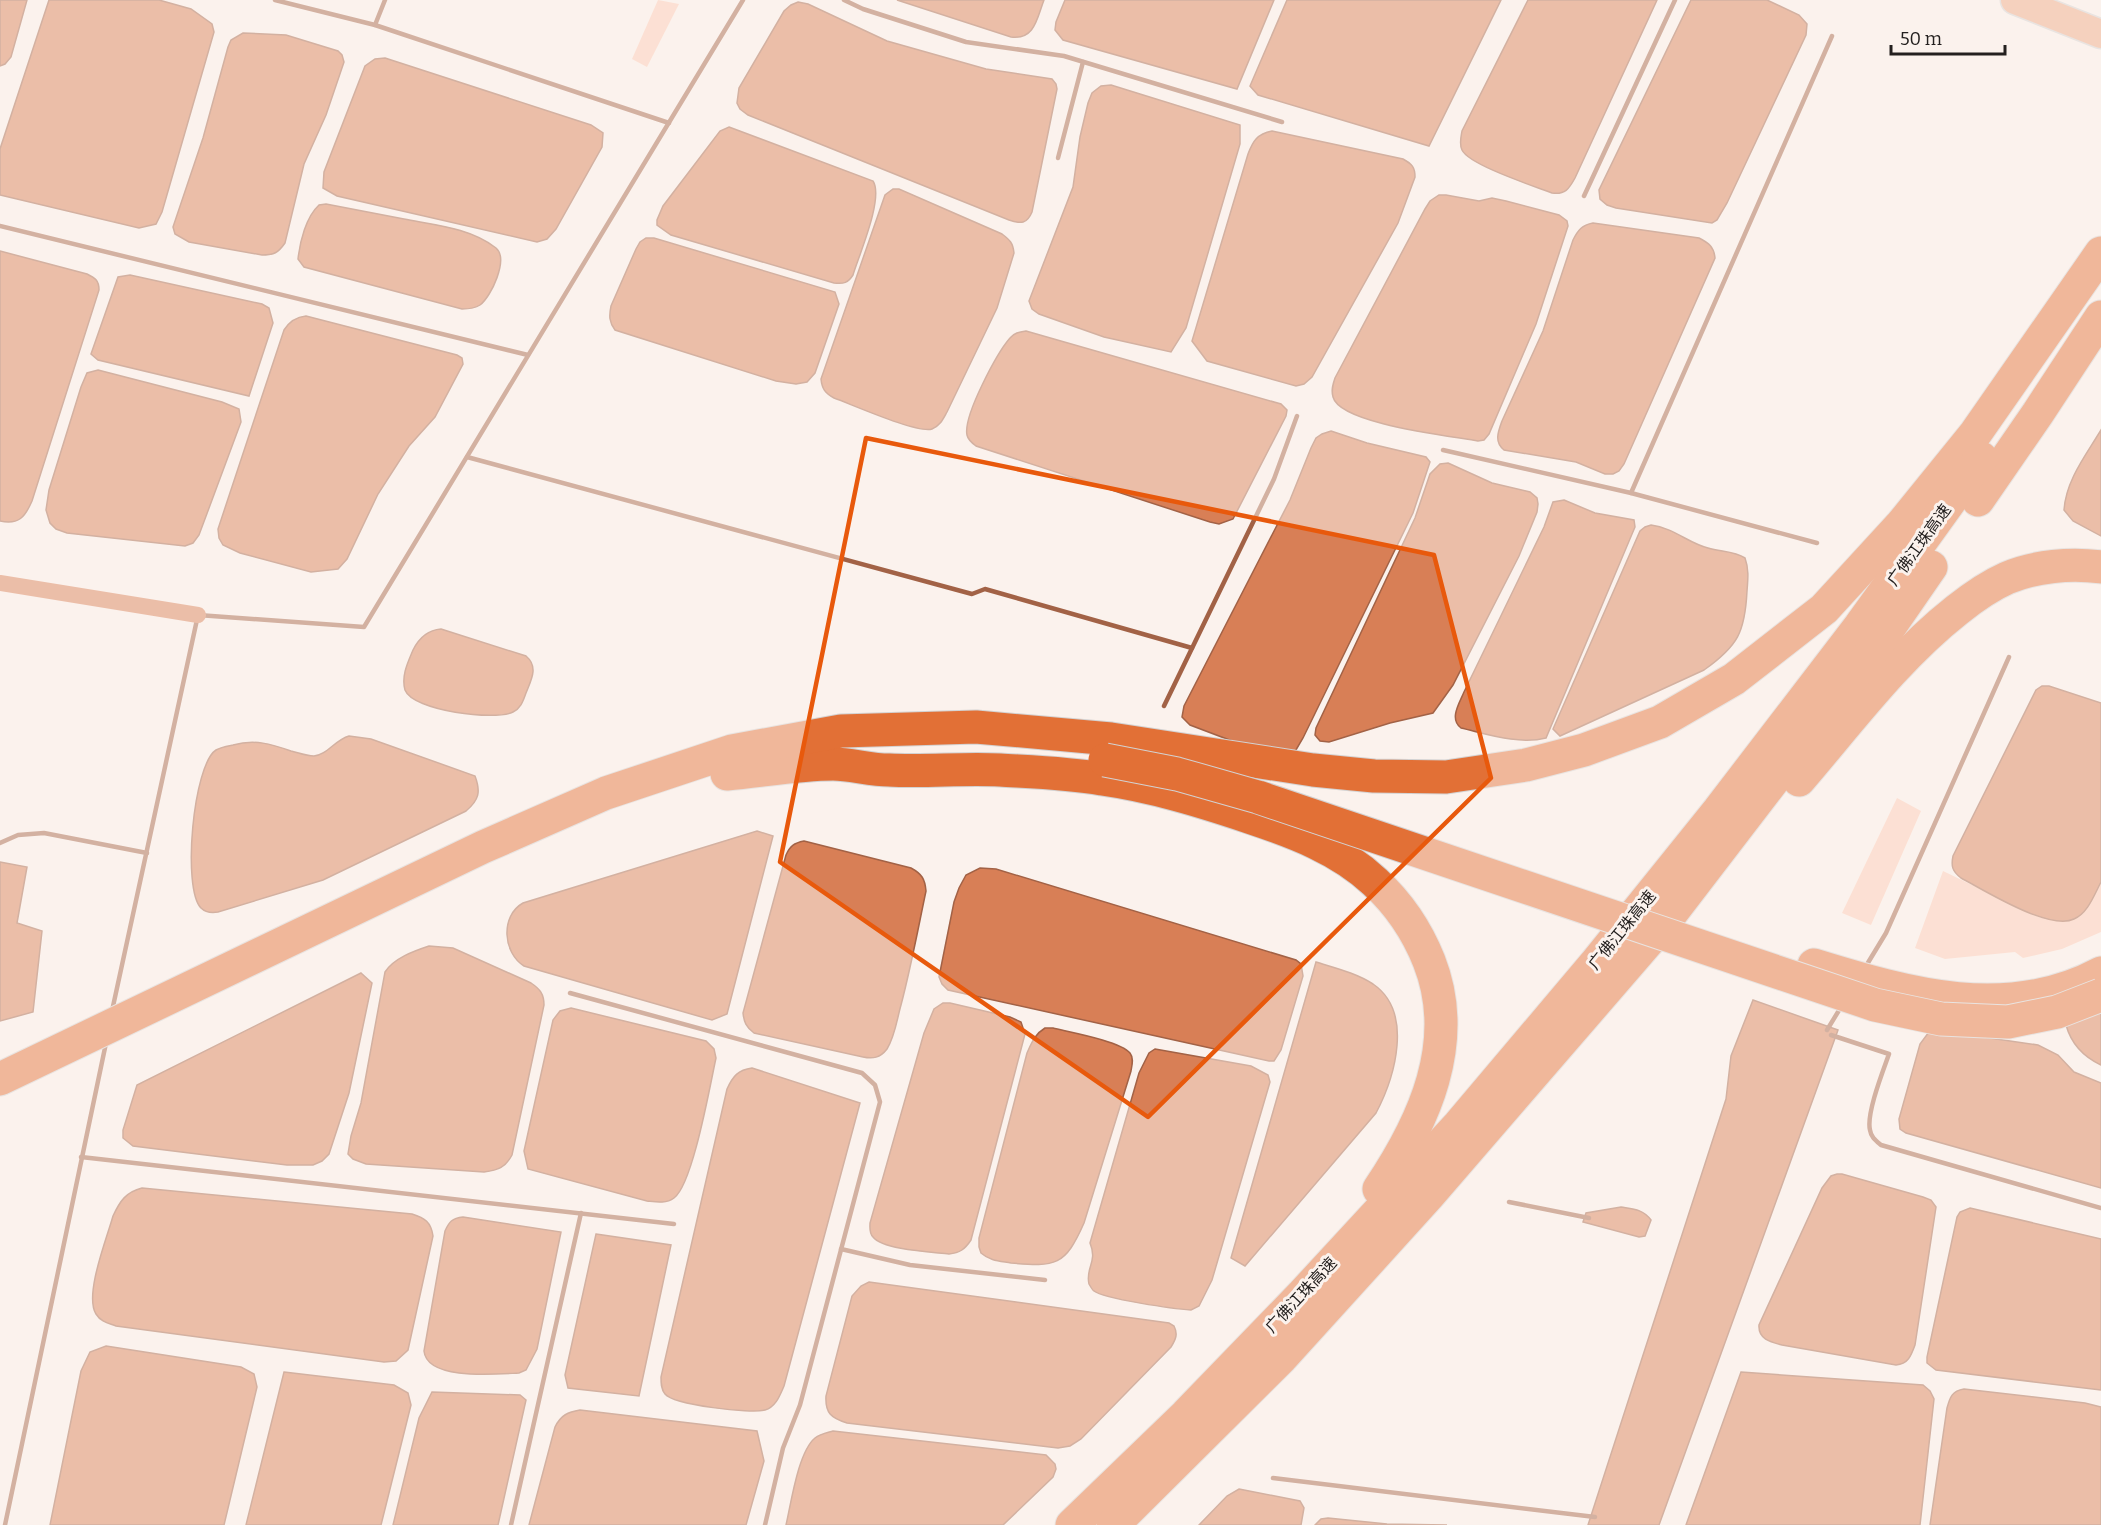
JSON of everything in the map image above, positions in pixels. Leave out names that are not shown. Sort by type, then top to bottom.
[{"type":"highway","points":[[1106,759],[1313,770],[1374,776],[1446,777],[1526,765],[1584,750],[1660,722],[1734,679],[1824,609],[1902,524],[1975,434],[2101,253]]},
{"type":"highway","name":"广佛江珠高速","points":[[1072,1525],[1186,1415],[1303,1294],[1459,1125],[1588,973],[1719,810],[1881,642],[1940,518],[2020,402],[2101,276]]},
{"type":"highway","name":"广佛江珠高速","points":[[1113,1525],[1282,1357],[1428,1196],[1663,924],[1739,850],[2038,413],[2101,317]]},
{"type":"highway","points":[[1881,642],[1934,629],[1974,598],[2007,578],[2045,567],[2084,565],[2101,567]]},
{"type":"highway","points":[[154,1013],[493,842],[606,793],[732,751],[842,731],[975,727],[1178,774],[1258,797],[1875,1005],[1941,1019],[2008,1022],[2057,1012],[2101,995]]},
{"type":"highway","points":[[16,1077],[484,864],[601,814],[727,774],[831,752],[912,744],[997,746],[1106,759],[1291,792],[1814,965],[1943,999],[2007,1000],[2038,996],[2101,973]]},
{"type":"highway","points":[[1106,759],[1164,791],[1212,804],[1313,841],[1346,860],[1374,881],[1400,909],[1420,938],[1435,977],[1440,1014],[1439,1051],[1431,1091],[1412,1137],[1387,1177],[1303,1294]]},
{"type":"main road","points":[[2015,0],[2101,34]]},
{"type":"highlighted area","points":[[866,438],[1434,555],[1491,778],[1148,1117],[780,862]]},
{"type":"shaded area","points":[[0,0],[27,0],[11,57],[0,66]]},
{"type":"shaded area","points":[[49,0],[159,0],[191,9],[212,24],[214,32],[162,212],[156,224],[139,228],[0,195],[0,149]]},
{"type":"shaded area","points":[[658,0],[679,4],[647,67],[632,59]]},
{"type":"shaded area","points":[[897,0],[1044,0],[1037,20],[1030,31],[1019,37],[1011,37]]},
{"type":"shaded area","points":[[1065,0],[1274,0],[1237,89],[1063,40],[1055,30]]},
{"type":"shaded area","points":[[1287,0],[1501,0],[1429,146],[1258,95],[1250,86]]},
{"type":"shaded area","points":[[1528,0],[1657,0],[1575,178],[1569,188],[1560,193],[1552,193],[1476,162],[1462,150],[1460,140],[1462,131]]},
{"type":"shaded area","points":[[1691,0],[1767,0],[1799,15],[1807,24],[1806,35],[1727,203],[1717,220],[1712,223],[1616,208],[1600,199],[1599,190]]},
{"type":"shaded area","points":[[798,2],[808,4],[887,41],[986,69],[1052,79],[1057,89],[1032,212],[1028,219],[1020,222],[1009,220],[748,115],[740,109],[737,103],[739,88],[784,11]]},
{"type":"shaded area","points":[[243,33],[286,35],[338,51],[344,62],[326,115],[304,164],[285,243],[278,251],[270,255],[189,242],[175,234],[173,227],[203,138],[228,47],[231,40]]},
{"type":"shaded area","points":[[385,58],[591,125],[603,133],[602,147],[556,229],[547,239],[537,242],[337,196],[323,188],[324,172],[365,66],[375,59]]},
{"type":"shaded area","points":[[1111,85],[1240,125],[1240,144],[1186,328],[1171,352],[1104,337],[1039,314],[1032,309],[1029,301],[1073,187],[1080,137],[1088,103],[1092,93],[1101,86]]},
{"type":"shaded area","points":[[729,127],[873,181],[876,189],[873,213],[853,275],[847,281],[834,283],[671,235],[657,225],[663,206],[720,131]]},
{"type":"shaded area","points":[[1272,131],[1403,159],[1414,168],[1415,174],[1398,223],[1312,377],[1304,384],[1296,386],[1207,361],[1192,341],[1248,154],[1256,139]]},
{"type":"shaded area","points":[[893,189],[899,189],[1002,234],[1011,242],[1014,250],[997,308],[947,412],[939,424],[932,429],[899,423],[834,398],[824,390],[821,382],[885,195]]},
{"type":"shaded area","points":[[1439,195],[1479,201],[1492,198],[1506,201],[1559,215],[1567,221],[1568,226],[1536,324],[1489,434],[1484,440],[1422,432],[1355,415],[1340,406],[1332,394],[1335,378],[1425,209],[1430,201]]},
{"type":"shaded area","points":[[326,204],[440,226],[475,236],[496,248],[499,253],[501,260],[497,278],[480,305],[462,309],[304,267],[298,259],[304,230],[314,210],[319,205]]},
{"type":"shaded area","points":[[1593,223],[1699,238],[1710,246],[1715,258],[1624,464],[1619,471],[1613,474],[1605,474],[1576,462],[1504,450],[1498,440],[1502,421],[1543,331],[1573,240],[1581,228]]},
{"type":"shaded area","points":[[646,238],[654,238],[835,292],[839,304],[815,373],[807,382],[796,384],[776,381],[615,330],[610,319],[611,306],[636,249]]},
{"type":"shaded area","points":[[0,251],[87,274],[96,280],[99,290],[32,501],[24,515],[12,522],[0,521]]},
{"type":"shaded area","points":[[130,275],[262,304],[269,308],[273,323],[249,396],[98,360],[91,354],[118,277]]},
{"type":"shaded area","points":[[306,316],[457,355],[462,358],[463,364],[435,417],[409,446],[378,494],[347,559],[338,569],[311,572],[240,553],[223,545],[218,529],[284,330],[293,320]]},
{"type":"shaded area","points":[[1026,331],[1281,404],[1287,410],[1286,416],[1233,519],[1219,524],[1210,522],[972,443],[967,435],[967,426],[982,385],[1010,338]]},
{"type":"shaded area","points":[[98,370],[222,402],[239,409],[241,422],[199,535],[193,543],[185,546],[67,533],[56,529],[50,523],[46,510],[49,490],[81,387],[87,373]]},
{"type":"shaded area","points":[[2101,430],[2101,536],[2073,521],[2064,510],[2073,478]]},
{"type":"shaded area","points":[[1331,431],[1367,443],[1426,457],[1430,462],[1413,513],[1303,738],[1293,755],[1277,758],[1190,725],[1182,717],[1184,706],[1290,500],[1316,438]]},
{"type":"shaded area","points":[[1448,463],[1492,483],[1530,492],[1537,498],[1537,512],[1519,556],[1453,685],[1433,713],[1390,723],[1329,742],[1320,741],[1315,735],[1316,728],[1415,518],[1430,474],[1440,464]]},
{"type":"shaded area","points":[[1564,500],[1595,513],[1634,520],[1635,527],[1546,738],[1514,739],[1461,728],[1455,716],[1460,701],[1544,527],[1553,502]]},
{"type":"shaded area","points":[[1651,525],[1667,529],[1701,546],[1745,558],[1748,570],[1746,605],[1738,637],[1725,653],[1704,670],[1560,736],[1553,729],[1640,531]]},
{"type":"shaded area","points":[[441,629],[526,656],[530,660],[533,674],[524,699],[518,708],[504,714],[473,715],[438,709],[411,697],[405,690],[404,680],[413,650],[424,635]]},
{"type":"shaded area","points":[[2042,686],[2049,686],[2101,703],[2101,882],[2083,913],[2074,919],[2063,921],[2033,914],[2000,899],[1961,878],[1952,866],[1953,856],[2036,690]]},
{"type":"shaded area","points":[[349,736],[371,739],[475,776],[478,795],[466,811],[323,880],[218,912],[203,910],[195,896],[192,877],[193,828],[201,778],[208,760],[216,750],[241,743],[256,742],[314,756],[323,753]]},
{"type":"shaded area","points":[[1897,798],[1921,811],[1871,925],[1842,913]]},
{"type":"shaded area","points":[[757,831],[773,836],[727,1014],[712,1020],[524,966],[517,960],[508,944],[507,934],[511,916],[523,903]]},
{"type":"shaded area","points":[[804,841],[911,868],[922,877],[925,883],[926,891],[911,962],[892,1039],[887,1049],[876,1057],[863,1057],[754,1033],[745,1022],[743,1013],[786,855],[793,845]]},
{"type":"shaded area","points":[[0,862],[27,867],[17,923],[42,931],[33,1012],[0,1021]]},
{"type":"shaded area","points":[[980,868],[996,869],[1296,960],[1301,964],[1303,976],[1281,1050],[1274,1061],[1269,1061],[948,990],[939,977],[954,902],[966,875]]},
{"type":"shaded area","points":[[1943,871],[2041,918],[2087,908],[2101,882],[2101,932],[2062,949],[2023,958],[2015,952],[1945,959],[1915,948]]},
{"type":"shaded area","points":[[429,946],[453,948],[531,983],[539,990],[543,998],[544,1005],[512,1155],[501,1168],[484,1172],[366,1164],[353,1159],[348,1154],[361,1103],[385,972],[399,959]]},
{"type":"shaded area","points":[[1316,962],[1360,977],[1373,984],[1386,996],[1397,1028],[1394,1064],[1376,1113],[1245,1266],[1231,1258]]},
{"type":"shaded area","points":[[361,973],[372,983],[349,1093],[329,1154],[322,1161],[313,1165],[287,1165],[133,1146],[123,1138],[123,1130],[137,1085]]},
{"type":"shaded area","points":[[2101,981],[2101,1065],[2079,1049],[2066,1025]]},
{"type":"shaded area","points":[[1753,1000],[1838,1030],[1659,1525],[1588,1525],[1726,1099],[1731,1056]]},
{"type":"shaded area","points":[[943,1003],[1010,1017],[1021,1022],[1025,1034],[971,1240],[962,1250],[949,1254],[908,1250],[887,1245],[873,1237],[870,1229],[924,1033],[934,1009]]},
{"type":"shaded area","points":[[571,1008],[706,1041],[714,1049],[716,1058],[694,1155],[681,1189],[671,1200],[647,1201],[528,1169],[524,1151],[553,1020],[560,1011]]},
{"type":"shaded area","points":[[1045,1028],[1094,1038],[1124,1049],[1132,1057],[1131,1071],[1084,1223],[1071,1248],[1057,1261],[1049,1263],[1026,1264],[999,1261],[981,1253],[979,1238],[1027,1053],[1036,1036]]},
{"type":"shaded area","points":[[1935,1030],[2038,1045],[2058,1055],[2074,1072],[2101,1083],[2101,1188],[1906,1133],[1900,1129],[1899,1119],[1920,1044],[1929,1032]]},
{"type":"shaded area","points":[[1155,1049],[1251,1066],[1268,1075],[1270,1082],[1212,1280],[1199,1306],[1191,1310],[1140,1303],[1100,1294],[1093,1290],[1088,1278],[1093,1255],[1090,1243],[1139,1073],[1149,1053]]},
{"type":"shaded area","points":[[752,1068],[860,1103],[784,1386],[772,1406],[765,1410],[745,1411],[713,1408],[671,1398],[662,1388],[661,1377],[727,1089],[737,1074]]},
{"type":"shaded area","points":[[1837,1174],[1923,1197],[1931,1200],[1936,1207],[1915,1345],[1909,1359],[1903,1363],[1896,1365],[1782,1345],[1769,1341],[1760,1334],[1759,1325],[1822,1188],[1831,1176]]},
{"type":"shaded area","points":[[142,1188],[412,1214],[424,1219],[431,1227],[433,1236],[408,1350],[396,1361],[384,1362],[116,1326],[102,1321],[93,1305],[93,1294],[102,1252],[118,1206],[128,1195]]},
{"type":"shaded area","points":[[1621,1207],[1634,1209],[1648,1216],[1651,1220],[1645,1236],[1639,1237],[1583,1222],[1586,1213]]},
{"type":"shaded area","points":[[1970,1208],[2101,1239],[2101,1390],[1936,1370],[1927,1363],[1957,1217],[1960,1212]]},
{"type":"shaded area","points":[[463,1217],[561,1232],[537,1349],[526,1370],[519,1373],[464,1374],[450,1371],[428,1361],[424,1351],[445,1231],[451,1221]]},
{"type":"shaded area","points":[[596,1234],[671,1245],[639,1396],[568,1388],[565,1375]]},
{"type":"shaded area","points":[[869,1282],[1169,1323],[1174,1326],[1176,1336],[1171,1347],[1081,1439],[1070,1446],[1058,1448],[847,1423],[830,1414],[826,1396],[852,1296],[861,1286]]},
{"type":"shaded area","points":[[106,1346],[241,1367],[254,1374],[257,1387],[224,1525],[50,1525],[81,1371],[90,1352]]},
{"type":"shaded area","points":[[284,1372],[394,1385],[408,1393],[411,1405],[381,1525],[246,1525]]},
{"type":"shaded area","points":[[1741,1372],[1923,1385],[1934,1399],[1920,1525],[1686,1525]]},
{"type":"shaded area","points":[[1964,1389],[2085,1403],[2101,1407],[2101,1525],[1930,1525],[1947,1408],[1952,1395]]},
{"type":"shaded area","points":[[432,1392],[520,1395],[526,1400],[498,1525],[393,1525],[419,1418]]},
{"type":"shaded area","points":[[580,1410],[757,1431],[764,1461],[746,1525],[529,1525],[555,1427],[565,1415]]},
{"type":"shaded area","points":[[833,1431],[1046,1455],[1055,1464],[1056,1469],[1053,1477],[1003,1525],[786,1525],[796,1479],[809,1445],[815,1438]]},
{"type":"shaded area","points":[[1239,1489],[1300,1501],[1304,1508],[1301,1525],[1199,1525],[1227,1496]]},
{"type":"shaded area","points":[[1321,1519],[1387,1524],[1447,1525],[1315,1525]]},
{"type":"waterway","points":[[275,0],[375,25],[669,123]]},
{"type":"waterway","points":[[375,25],[385,0]]},
{"type":"waterway","points":[[112,1011],[198,615],[364,627],[743,0]]},
{"type":"waterway","points":[[844,0],[863,9],[966,42],[1064,56],[1282,122]]},
{"type":"waterway","points":[[1584,196],[1675,0]]},
{"type":"waterway","points":[[1631,493],[1832,36]]},
{"type":"waterway","points":[[1058,158],[1083,62]]},
{"type":"waterway","points":[[0,226],[528,355]]},
{"type":"waterway","points":[[1164,706],[1274,479],[1297,416]]},
{"type":"waterway","points":[[1443,450],[1631,493],[1817,543]]},
{"type":"waterway","points":[[467,457],[972,594],[985,589],[1192,648]]},
{"type":"waterway","points":[[0,583],[198,615]]},
{"type":"waterway","points":[[1866,966],[1886,933],[2009,657]]},
{"type":"waterway","points":[[0,843],[18,835],[44,833],[147,853]]},
{"type":"waterway","points":[[570,993],[862,1073],[875,1085],[880,1102],[800,1405],[783,1448],[765,1525]]},
{"type":"waterway","points":[[1827,1030],[1841,1007]]},
{"type":"waterway","points":[[1831,1035],[1889,1054],[1876,1092],[1869,1123],[1871,1135],[1881,1145],[2101,1208]]},
{"type":"waterway","points":[[5,1525],[106,1043]]},
{"type":"waterway","points":[[81,1157],[674,1224]]},
{"type":"waterway","points":[[1509,1202],[1589,1218]]},
{"type":"waterway","points":[[511,1525],[581,1213]]},
{"type":"waterway","points":[[841,1249],[910,1265],[1045,1280]]},
{"type":"waterway","points":[[1273,1478],[1595,1517]]}]
